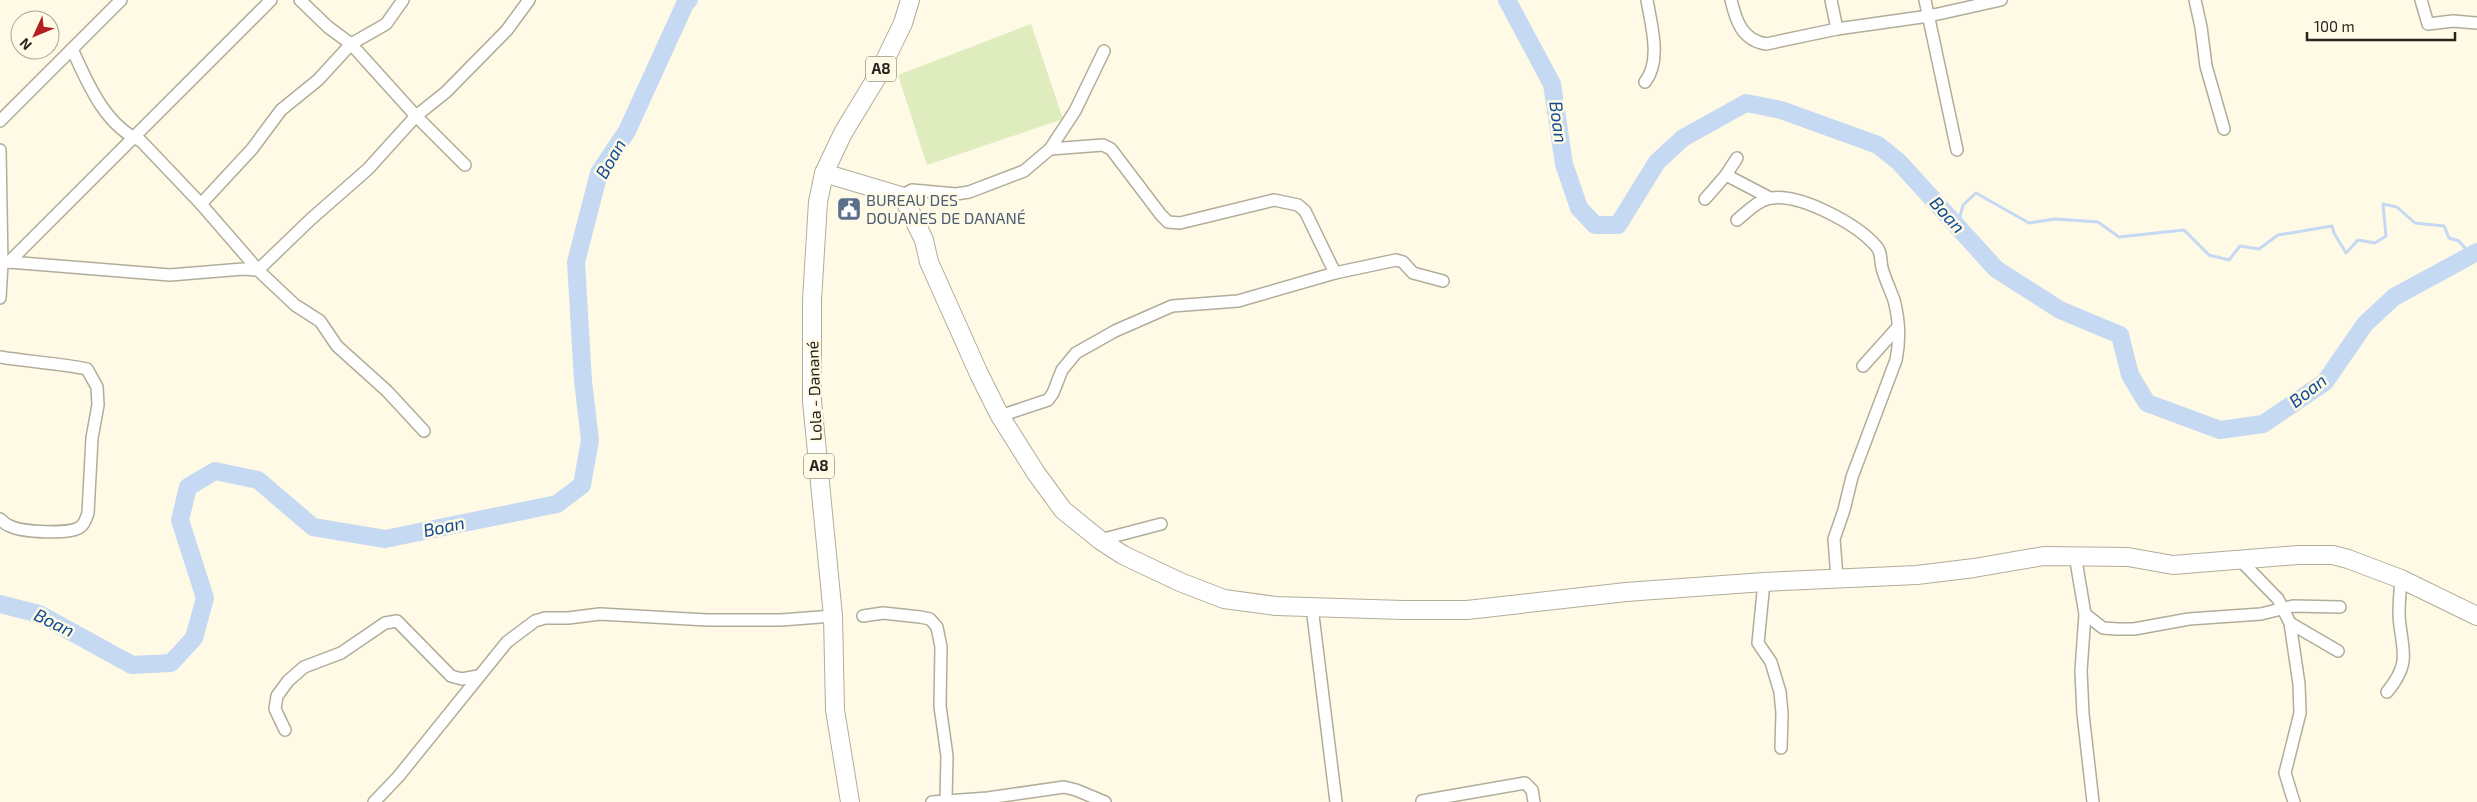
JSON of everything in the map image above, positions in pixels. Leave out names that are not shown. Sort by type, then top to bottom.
[{"type":"main road","name":"Lola - Danané","points":[[850,802],[835,710],[833,616],[812,401],[812,300],[818,202],[824,174],[844,133],[877,77],[903,23],[910,0]]},
{"type":"main road","points":[[824,174],[901,196],[924,240],[929,262],[1000,416],[1036,473],[1063,510],[1100,540],[1124,555],[1224,599],[1243,603],[1312,608],[1488,609],[1626,592],[1764,582],[1917,575],[1974,568],[2044,556],[2128,557],[2173,565],[2298,555],[2333,556],[2401,579],[2477,616]]},
{"type":"street","points":[[0,121],[121,0]]},
{"type":"street","points":[[4,263],[271,0]]},
{"type":"street","points":[[300,0],[328,27],[351,44],[416,116],[465,165]]},
{"type":"street","points":[[201,204],[252,149],[281,110],[318,80],[351,44],[386,24],[403,0]]},
{"type":"street","points":[[4,263],[170,275],[243,269],[258,270],[311,218],[368,169],[416,116],[446,92],[507,30],[529,0]]},
{"type":"street","points":[[1645,82],[1652,68],[1653,39],[1646,0]]},
{"type":"street","points":[[1731,0],[1736,20],[1741,29],[1762,43],[1794,40],[1838,29],[1929,16],[2000,0]]},
{"type":"street","points":[[1830,0],[1838,29]]},
{"type":"street","points":[[1925,0],[1957,150]]},
{"type":"street","points":[[2195,0],[2202,27],[2206,66],[2224,129]]},
{"type":"street","points":[[2421,0],[2428,24],[2453,21],[2477,23]]},
{"type":"street","points":[[72,49],[90,89],[113,120],[133,137],[141,141],[201,204],[258,270],[295,305],[320,321],[338,346],[387,391],[424,431]]},
{"type":"street","points":[[901,196],[912,190],[956,194],[981,188],[1024,171],[1050,149],[1075,111],[1104,51]]},
{"type":"street","points":[[1050,149],[1103,145],[1111,150],[1161,216],[1168,222],[1180,223],[1274,200],[1298,205],[1305,211],[1334,273]]},
{"type":"street","points":[[0,150],[4,263],[0,298]]},
{"type":"street","points":[[1705,199],[1726,176],[1737,158]]},
{"type":"street","points":[[1726,176],[1770,198],[1792,200],[1824,210],[1843,219],[1878,247],[1896,307],[1899,347],[1896,360],[1852,477],[1834,539],[1838,578]]},
{"type":"street","points":[[1737,220],[1761,202],[1770,198]]},
{"type":"street","points":[[1000,416],[1048,400],[1053,393],[1062,370],[1076,352],[1116,330],[1172,306],[1238,302],[1334,273],[1396,260],[1403,262],[1413,273],[1444,281]]},
{"type":"street","points":[[1864,366],[1898,327]]},
{"type":"street","points":[[0,357],[21,362],[59,363],[88,369],[97,387],[98,405],[92,438],[88,513],[85,522],[80,528],[70,531],[27,530],[11,527],[0,519]]},
{"type":"street","points":[[1100,540],[1161,524]]},
{"type":"street","points":[[2075,555],[2085,614],[2081,671],[2083,714],[2093,802]]},
{"type":"street","points":[[2240,560],[2272,592],[2290,623],[2299,684],[2300,713],[2285,773],[2294,802]]},
{"type":"street","points":[[2387,692],[2400,672],[2405,656],[2399,615],[2401,579]]},
{"type":"street","points":[[1764,582],[1758,643],[1771,662],[1780,692],[1782,714],[1780,748]]},
{"type":"street","points":[[2085,614],[2103,628],[2134,629],[2190,619],[2261,614],[2293,606],[2340,607]]},
{"type":"street","points":[[1312,608],[1336,802]]},
{"type":"street","points":[[863,616],[883,613],[920,617],[930,619],[937,627],[941,647],[940,706],[947,756],[946,800]]},
{"type":"street","points":[[374,802],[398,777],[478,676],[520,630],[545,618],[568,618],[600,614],[707,620],[781,620],[833,616]]},
{"type":"street","points":[[285,730],[276,709],[277,696],[288,681],[304,667],[340,653],[385,623],[397,621],[451,676],[462,679],[478,676]]},
{"type":"street","points":[[2290,623],[2338,651]]},
{"type":"street","points":[[1422,801],[1525,783],[1532,790],[1534,802]]},
{"type":"street","points":[[932,802],[988,798],[1064,787],[1105,802]]},
{"type":"green space","points":[[1031,24],[1063,119],[927,165],[898,75]]},
{"type":"waterway","name":"Boan","points":[[0,604],[39,614],[132,665],[171,663],[194,638],[205,598],[180,520],[188,487],[215,471],[258,480],[313,527],[385,539],[557,504],[582,485],[590,440],[583,381],[576,262],[599,173],[627,131],[685,4],[689,0]]},
{"type":"waterway","name":"Boan","points":[[1507,0],[1552,84],[1564,164],[1579,208],[1595,225],[1618,225],[1657,162],[1683,138],[1746,103],[1781,110],[1878,145],[1899,162],[1996,269],[2060,310],[2120,335],[2130,375],[2147,403],[2220,430],[2263,424],[2325,382],[2365,324],[2394,297],[2477,252]]},
{"type":"waterway","points":[[1957,228],[1963,205],[1976,193],[2029,223],[2055,219],[2098,222],[2119,237],[2184,230],[2209,255],[2229,260],[2240,246],[2259,249],[2278,235],[2332,226],[2346,253],[2358,240],[2375,243],[2386,236],[2383,204],[2397,207],[2415,223],[2444,226],[2449,238],[2459,241],[2471,255]]},
{"type":"place","name":"BUREAU DES DOUANES DE DANANÉ","points":[[849,209]]}]
